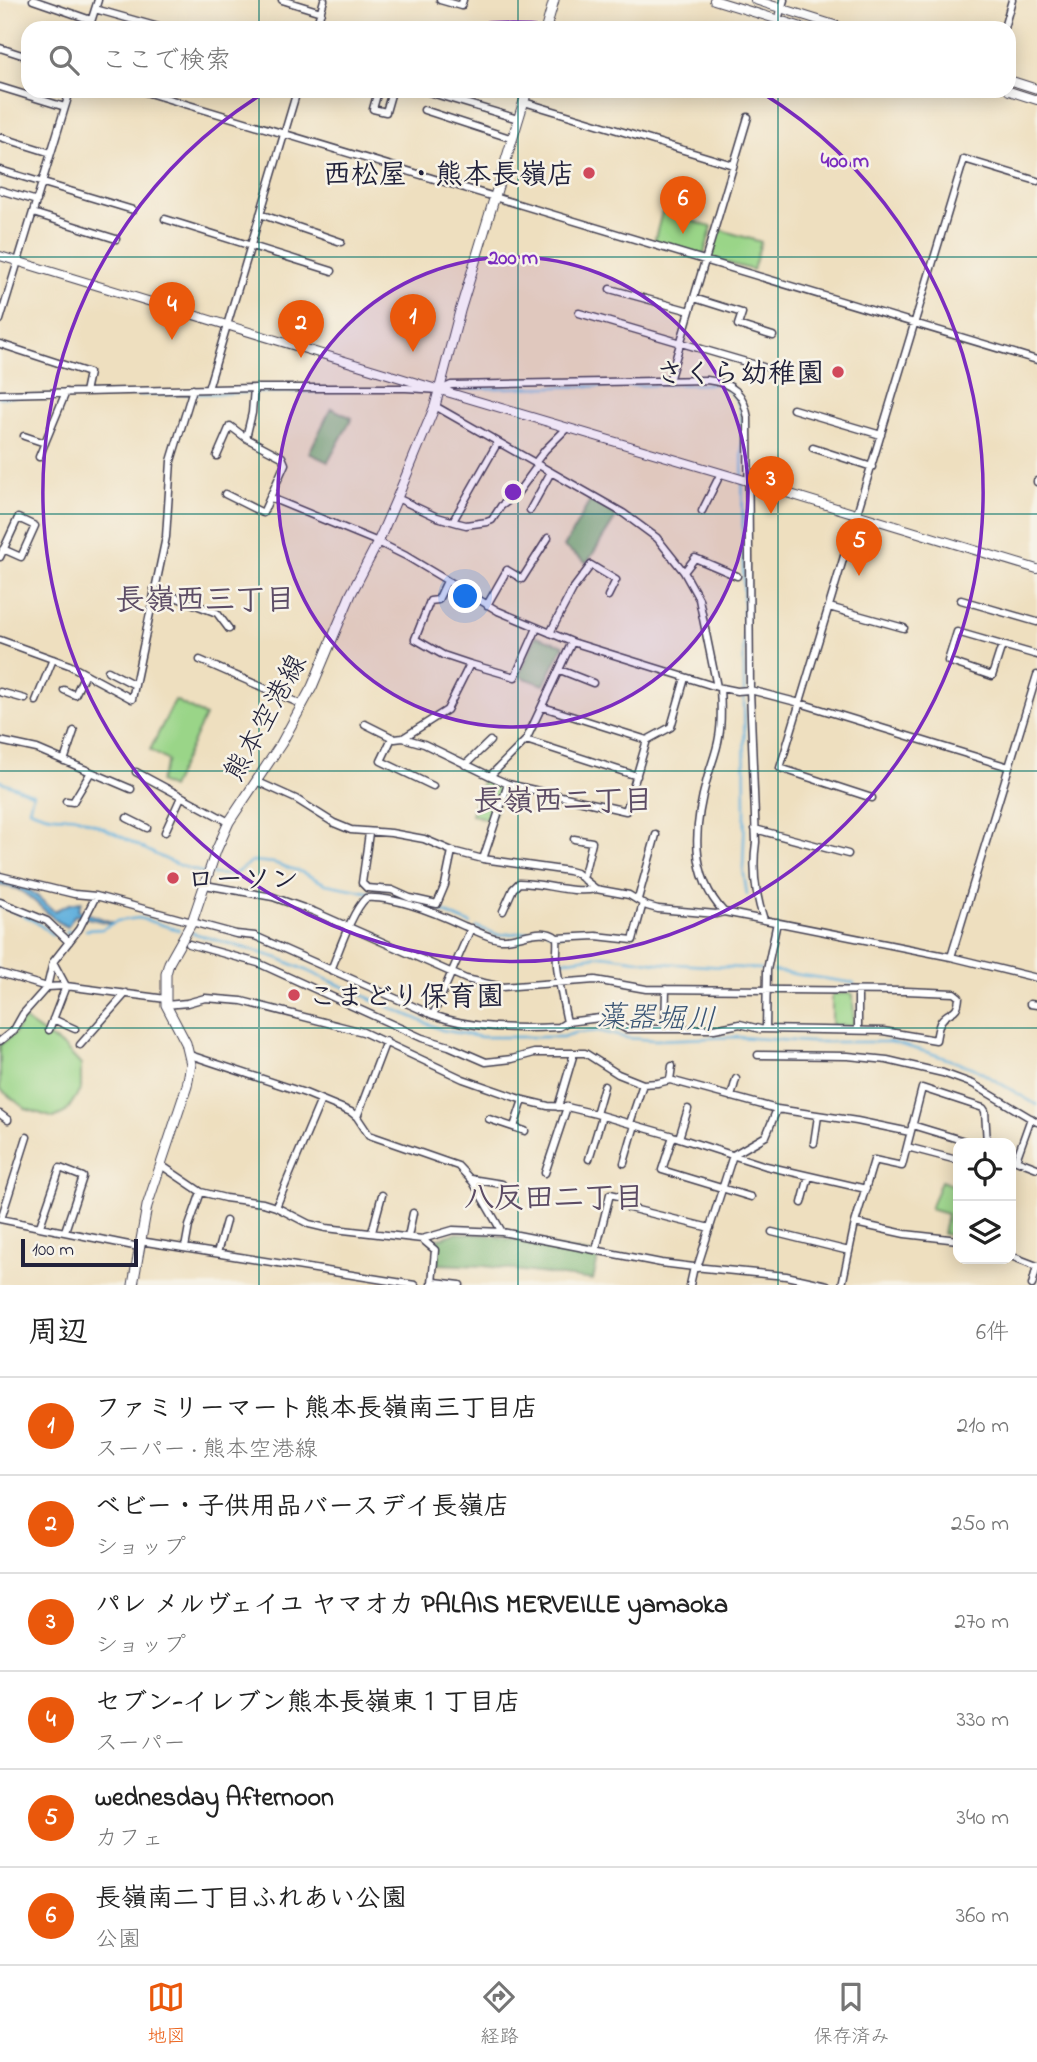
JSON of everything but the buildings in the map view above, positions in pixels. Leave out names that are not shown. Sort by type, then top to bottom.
[{"type":"main road","points":[[548,21],[554,0]]},
{"type":"main road","name":"熊本空港線","points":[[166,1002],[166,974],[169,963],[192,922],[229,822],[281,744],[312,687],[351,594],[378,542],[435,406],[460,311],[525,98]]},
{"type":"main road","points":[[133,1285],[147,1206],[187,1086],[191,1064],[183,1036],[166,1002]]},
{"type":"street","points":[[33,0],[83,21]]},
{"type":"street","points":[[91,21],[98,0]]},
{"type":"street","points":[[282,0],[321,12]]},
{"type":"street","points":[[318,21],[324,0]]},
{"type":"street","points":[[440,0],[461,6],[463,0]]},
{"type":"street","points":[[714,0],[781,21]]},
{"type":"street","points":[[755,0],[783,4],[826,21]]},
{"type":"street","points":[[1006,21],[1012,0]]},
{"type":"street","points":[[778,20],[783,4]]},
{"type":"street","points":[[95,9],[137,21]]},
{"type":"street","points":[[0,48],[21,55]]},
{"type":"street","points":[[1016,82],[1037,89]]},
{"type":"street","points":[[0,88],[21,94]]},
{"type":"street","points":[[1016,93],[1037,100]]},
{"type":"street","points":[[34,98],[65,107]]},
{"type":"street","points":[[0,320],[68,98]]},
{"type":"street","points":[[165,98],[1037,360]]},
{"type":"street","points":[[208,390],[295,98]]},
{"type":"street","points":[[376,98],[373,109],[386,112],[390,98]]},
{"type":"street","points":[[448,98],[519,119]]},
{"type":"street","points":[[524,102],[733,165]]},
{"type":"street","points":[[424,110],[513,139]]},
{"type":"street","points":[[669,381],[748,117]]},
{"type":"street","points":[[0,137],[51,153]]},
{"type":"street","points":[[872,798],[780,768],[964,159],[1037,181]]},
{"type":"street","points":[[0,170],[133,210]]},
{"type":"street","points":[[0,190],[37,201]]},
{"type":"street","points":[[33,213],[116,239]]},
{"type":"street","points":[[260,215],[341,242]]},
{"type":"street","points":[[165,219],[332,271]]},
{"type":"street","points":[[0,256],[1037,569]]},
{"type":"street","points":[[610,289],[690,311]]},
{"type":"street","points":[[694,298],[741,313],[738,325],[773,336]]},
{"type":"street","points":[[579,313],[762,366]]},
{"type":"street","points":[[0,344],[89,373],[85,392]]},
{"type":"street","points":[[0,394],[254,388],[440,390],[451,385],[707,380],[719,381],[737,391],[746,406],[748,418],[750,690],[756,842],[753,863],[756,897],[764,920]]},
{"type":"street","points":[[246,438],[254,388]]},
{"type":"street","points":[[0,642],[52,659],[132,699],[166,537],[171,461],[192,390]]},
{"type":"street","points":[[39,457],[66,392]]},
{"type":"street","points":[[435,406],[623,513],[657,538],[684,572],[699,599],[719,687],[719,738],[700,806],[696,842],[701,875],[716,904],[724,912]]},
{"type":"street","points":[[793,409],[881,435]]},
{"type":"street","points":[[217,456],[230,426],[285,460],[263,513],[225,494]]},
{"type":"street","points":[[397,498],[437,517],[453,521],[466,524],[492,520],[501,506],[522,488],[545,450],[567,428]]},
{"type":"street","points":[[24,436],[45,443]]},
{"type":"street","points":[[453,521],[498,442]]},
{"type":"street","points":[[813,449],[872,467]]},
{"type":"street","points":[[530,510],[551,472]]},
{"type":"street","points":[[702,511],[721,473]]},
{"type":"street","points":[[271,498],[378,542],[487,605],[572,642],[685,678],[800,703],[1009,767]]},
{"type":"street","points":[[0,557],[4,538],[18,518],[35,526],[21,557],[3,549]]},
{"type":"street","points":[[487,605],[508,570],[522,579],[548,538]]},
{"type":"street","points":[[684,572],[695,558],[737,576]]},
{"type":"street","points":[[550,633],[573,589],[591,565],[616,580],[608,596]]},
{"type":"street","points":[[447,582],[438,600],[430,601],[415,639],[443,655],[515,677],[537,628]]},
{"type":"street","points":[[154,589],[217,613],[229,629]]},
{"type":"street","points":[[961,600],[1037,622]]},
{"type":"street","points":[[829,607],[904,628]]},
{"type":"street","points":[[1002,645],[992,676],[948,661],[957,632],[1037,655]]},
{"type":"street","points":[[489,776],[526,740],[572,642]]},
{"type":"street","points":[[36,701],[52,659]]},
{"type":"street","points":[[200,660],[303,705]]},
{"type":"street","points":[[403,738],[447,710],[470,664]]},
{"type":"street","points":[[560,670],[593,683]]},
{"type":"street","points":[[108,671],[135,685]]},
{"type":"street","points":[[64,690],[75,695],[85,674]]},
{"type":"street","points":[[951,957],[1037,676]]},
{"type":"street","points":[[542,707],[647,740],[671,727],[685,678]]},
{"type":"street","points":[[0,692],[25,699]]},
{"type":"street","points":[[365,724],[393,737],[424,744],[508,784],[626,811],[647,740]]},
{"type":"street","points":[[65,761],[74,731]]},
{"type":"street","points":[[393,737],[381,761],[433,786]]},
{"type":"street","points":[[526,740],[637,776]]},
{"type":"street","points":[[0,741],[37,749],[131,789]]},
{"type":"street","points":[[465,765],[490,741]]},
{"type":"street","points":[[66,801],[73,802],[91,772]]},
{"type":"street","points":[[136,772],[229,822]]},
{"type":"street","points":[[256,781],[296,799],[334,823],[351,830],[424,839],[483,859],[569,871],[576,873],[596,889]]},
{"type":"street","points":[[483,859],[508,784]]},
{"type":"street","points":[[165,832],[181,797]]},
{"type":"street","points":[[127,818],[147,828]]},
{"type":"street","points":[[755,829],[848,853]]},
{"type":"street","points":[[369,833],[362,883],[367,888],[392,890],[410,898],[437,904],[445,885],[453,851]]},
{"type":"street","points":[[331,970],[364,900],[372,898],[391,900],[431,912],[499,939],[540,933],[551,934],[557,938],[596,936],[633,940],[656,835]]},
{"type":"street","points":[[575,839],[592,842],[583,879]]},
{"type":"street","points":[[0,876],[74,894],[96,895],[236,934],[256,936],[433,1015],[480,1027],[555,1027],[568,1022],[605,1018],[626,1029],[715,1029],[735,1024],[766,1029],[883,1031],[936,1040],[941,1022],[956,1011],[960,1001],[954,993],[906,990],[640,989],[595,980],[502,987],[475,982],[273,897],[206,881]]},
{"type":"street","points":[[503,911],[519,883],[583,891],[596,889],[629,895],[658,909],[716,914],[724,912],[951,957],[1037,978]]},
{"type":"street","points":[[0,1041],[14,1030],[23,1014],[47,987],[53,962],[79,929],[96,895]]},
{"type":"street","points":[[0,902],[47,922],[69,942]]},
{"type":"street","points":[[766,1029],[767,970],[777,922]]},
{"type":"street","points":[[433,1015],[471,928]]},
{"type":"street","points":[[557,938],[559,982],[568,1022]]},
{"type":"street","points":[[189,944],[258,962],[422,1038],[449,1046],[481,1062],[534,1053],[584,1053],[618,1074],[643,1084],[670,1080],[777,1110],[911,1128],[953,1138]]},
{"type":"street","points":[[49,1030],[66,986],[53,962]]},
{"type":"street","points":[[0,973],[47,987],[66,986],[126,993],[166,1002],[187,1003],[205,998],[242,1001],[363,1031],[463,1079],[523,1100],[599,1115],[766,1166],[866,1189]]},
{"type":"street","points":[[665,1029],[666,989]]},
{"type":"street","points":[[858,991],[858,1030]]},
{"type":"street","points":[[80,1045],[126,993]]},
{"type":"street","points":[[53,1019],[75,1029]]},
{"type":"street","points":[[357,1117],[386,1041]]},
{"type":"street","points":[[558,1107],[574,1053]]},
{"type":"street","points":[[190,1055],[351,1112],[369,1135],[462,1169],[471,1179],[502,1232]]},
{"type":"street","points":[[758,1055],[848,1056],[887,1060],[943,1073],[973,1084],[1034,1120],[1016,1155]]},
{"type":"street","points":[[670,1080],[672,1066]]},
{"type":"street","points":[[731,1097],[736,1079]]},
{"type":"street","points":[[624,1163],[643,1084]]},
{"type":"street","points":[[589,1159],[604,1086]]},
{"type":"street","points":[[842,1285],[855,1223],[874,1160],[902,1166],[922,1088],[983,1108],[987,1138]]},
{"type":"street","points":[[276,1207],[321,1100]]},
{"type":"street","points":[[514,1127],[523,1100]]},
{"type":"street","points":[[545,1172],[567,1107]]},
{"type":"street","points":[[688,1110],[663,1171],[751,1197]]},
{"type":"street","points":[[690,1285],[733,1155],[766,1136],[777,1110]]},
{"type":"street","points":[[0,1114],[8,1120]]},
{"type":"street","points":[[814,1143],[818,1116]]},
{"type":"street","points":[[489,1119],[525,1131]]},
{"type":"street","points":[[27,1137],[0,1219],[139,1244],[185,1248],[415,1285]]},
{"type":"street","points":[[907,1147],[953,1159]]},
{"type":"street","points":[[1016,1160],[1037,1168]]},
{"type":"street","points":[[161,1164],[201,1192],[276,1207],[312,1225],[334,1229],[422,1239],[453,1230],[502,1232],[695,1268],[786,1276],[827,1285]]},
{"type":"street","points":[[40,1226],[60,1168],[83,1177],[65,1231]]},
{"type":"street","points":[[802,1203],[809,1176]]},
{"type":"street","points":[[471,1179],[502,1184]]},
{"type":"street","points":[[185,1248],[189,1226],[201,1192]]},
{"type":"street","points":[[596,1250],[610,1194],[632,1199],[629,1209],[710,1228]]},
{"type":"street","points":[[372,1232],[382,1195]]},
{"type":"street","points":[[408,1237],[414,1213]]},
{"type":"street","points":[[217,1253],[226,1221]]},
{"type":"street","points":[[855,1223],[905,1234],[953,1239]]},
{"type":"street","points":[[772,1232],[849,1251]]},
{"type":"street","points":[[422,1239],[435,1250],[431,1284],[460,1285]]},
{"type":"street","points":[[1016,1258],[1037,1266],[1032,1285]]},
{"type":"green space","points":[[662,212],[712,227],[703,257],[654,242]]},
{"type":"green space","points":[[718,229],[761,242],[753,270],[709,258]]},
{"type":"green space","points":[[331,408],[352,418],[328,462],[309,453]]},
{"type":"green space","points":[[591,499],[618,514],[587,563],[564,547]]},
{"type":"green space","points":[[536,636],[564,645],[544,685],[519,676]]},
{"type":"green space","points":[[175,700],[205,716],[171,788],[159,782],[168,761],[150,750]]},
{"type":"green space","points":[[483,779],[503,785],[492,821],[471,814]]},
{"type":"green space","points":[[851,993],[854,1024],[832,1025],[832,994]]},
{"type":"green space","points":[[23,1019],[65,1048],[81,1065],[81,1089],[66,1112],[54,1118],[26,1109],[0,1089],[0,1045],[15,1033]]},
{"type":"green space","points":[[941,1181],[953,1185],[953,1235],[943,1234],[947,1214],[930,1209]]},
{"type":"green space","points":[[456,1233],[489,1235],[599,1255],[593,1280],[484,1266],[437,1264],[438,1250],[431,1241]]},
{"type":"water","points":[[0,880],[31,891],[54,911],[81,902],[78,910],[114,923],[75,915],[67,927],[24,893],[0,885]]},
{"type":"waterway","points":[[448,389],[714,384]]},
{"type":"waterway","points":[[720,386],[735,397],[742,426],[745,812],[743,868],[747,895]]},
{"type":"waterway","points":[[0,397],[343,391]]},
{"type":"waterway","points":[[0,781],[33,794],[29,809],[48,815],[76,817],[93,823],[156,855],[205,873]]},
{"type":"waterway","points":[[212,874],[233,875],[253,861],[274,863],[326,884],[408,900]]},
{"type":"waterway","points":[[415,902],[471,924]]},
{"type":"waterway","name":"藻器堀川","points":[[0,906],[32,919],[53,935]]},
{"type":"waterway","name":"藻器堀川","points":[[86,930],[102,929],[117,921],[139,918],[179,930]]},
{"type":"waterway","points":[[477,927],[498,935],[528,932]]},
{"type":"waterway","name":"藻器堀川","points":[[66,932],[70,931]]},
{"type":"waterway","points":[[548,931],[561,934]]},
{"type":"waterway","name":"藻器堀川","points":[[193,933],[278,958],[442,1030],[481,1037],[563,1037],[598,1031],[627,1038],[655,1040],[738,1037],[808,1042],[891,1042],[974,1068],[1037,1105]]},
{"type":"waterway","points":[[560,959],[604,955],[658,963],[760,969]]},
{"type":"waterway","points":[[774,971],[854,984]]},
{"type":"place","name":"西松屋・熊本長嶺店","points":[[589,173]]},
{"type":"place","name":"長嶺南二丁目ふれあい公園","points":[[683,234]]},
{"type":"place","name":"セブン-イレブン熊本長嶺東１丁目店","points":[[172,340]]},
{"type":"place","name":"ファミリーマート熊本長嶺南三丁目店","points":[[413,352]]},
{"type":"place","name":"ベビー・子供用品バースデイ長嶺店","points":[[301,358]]},
{"type":"place","name":"さくら幼稚園","points":[[838,372]]},
{"type":"place","name":"パレ メルヴェイユ ヤマオカ PALAIS MERVEILLE yamaoka","points":[[771,514]]},
{"type":"place","name":"wednesday Afternoon","points":[[859,576]]},
{"type":"place","name":"ローソン","points":[[173,878]]},
{"type":"place","name":"こまどり保育園","points":[[294,995]]},
{"type":"district","name":"長嶺西三丁目","points":[[205,599]]},
{"type":"district","name":"長嶺西二丁目","points":[[563,800]]},
{"type":"district","name":"八反田二丁目","points":[[554,1197]]}]
